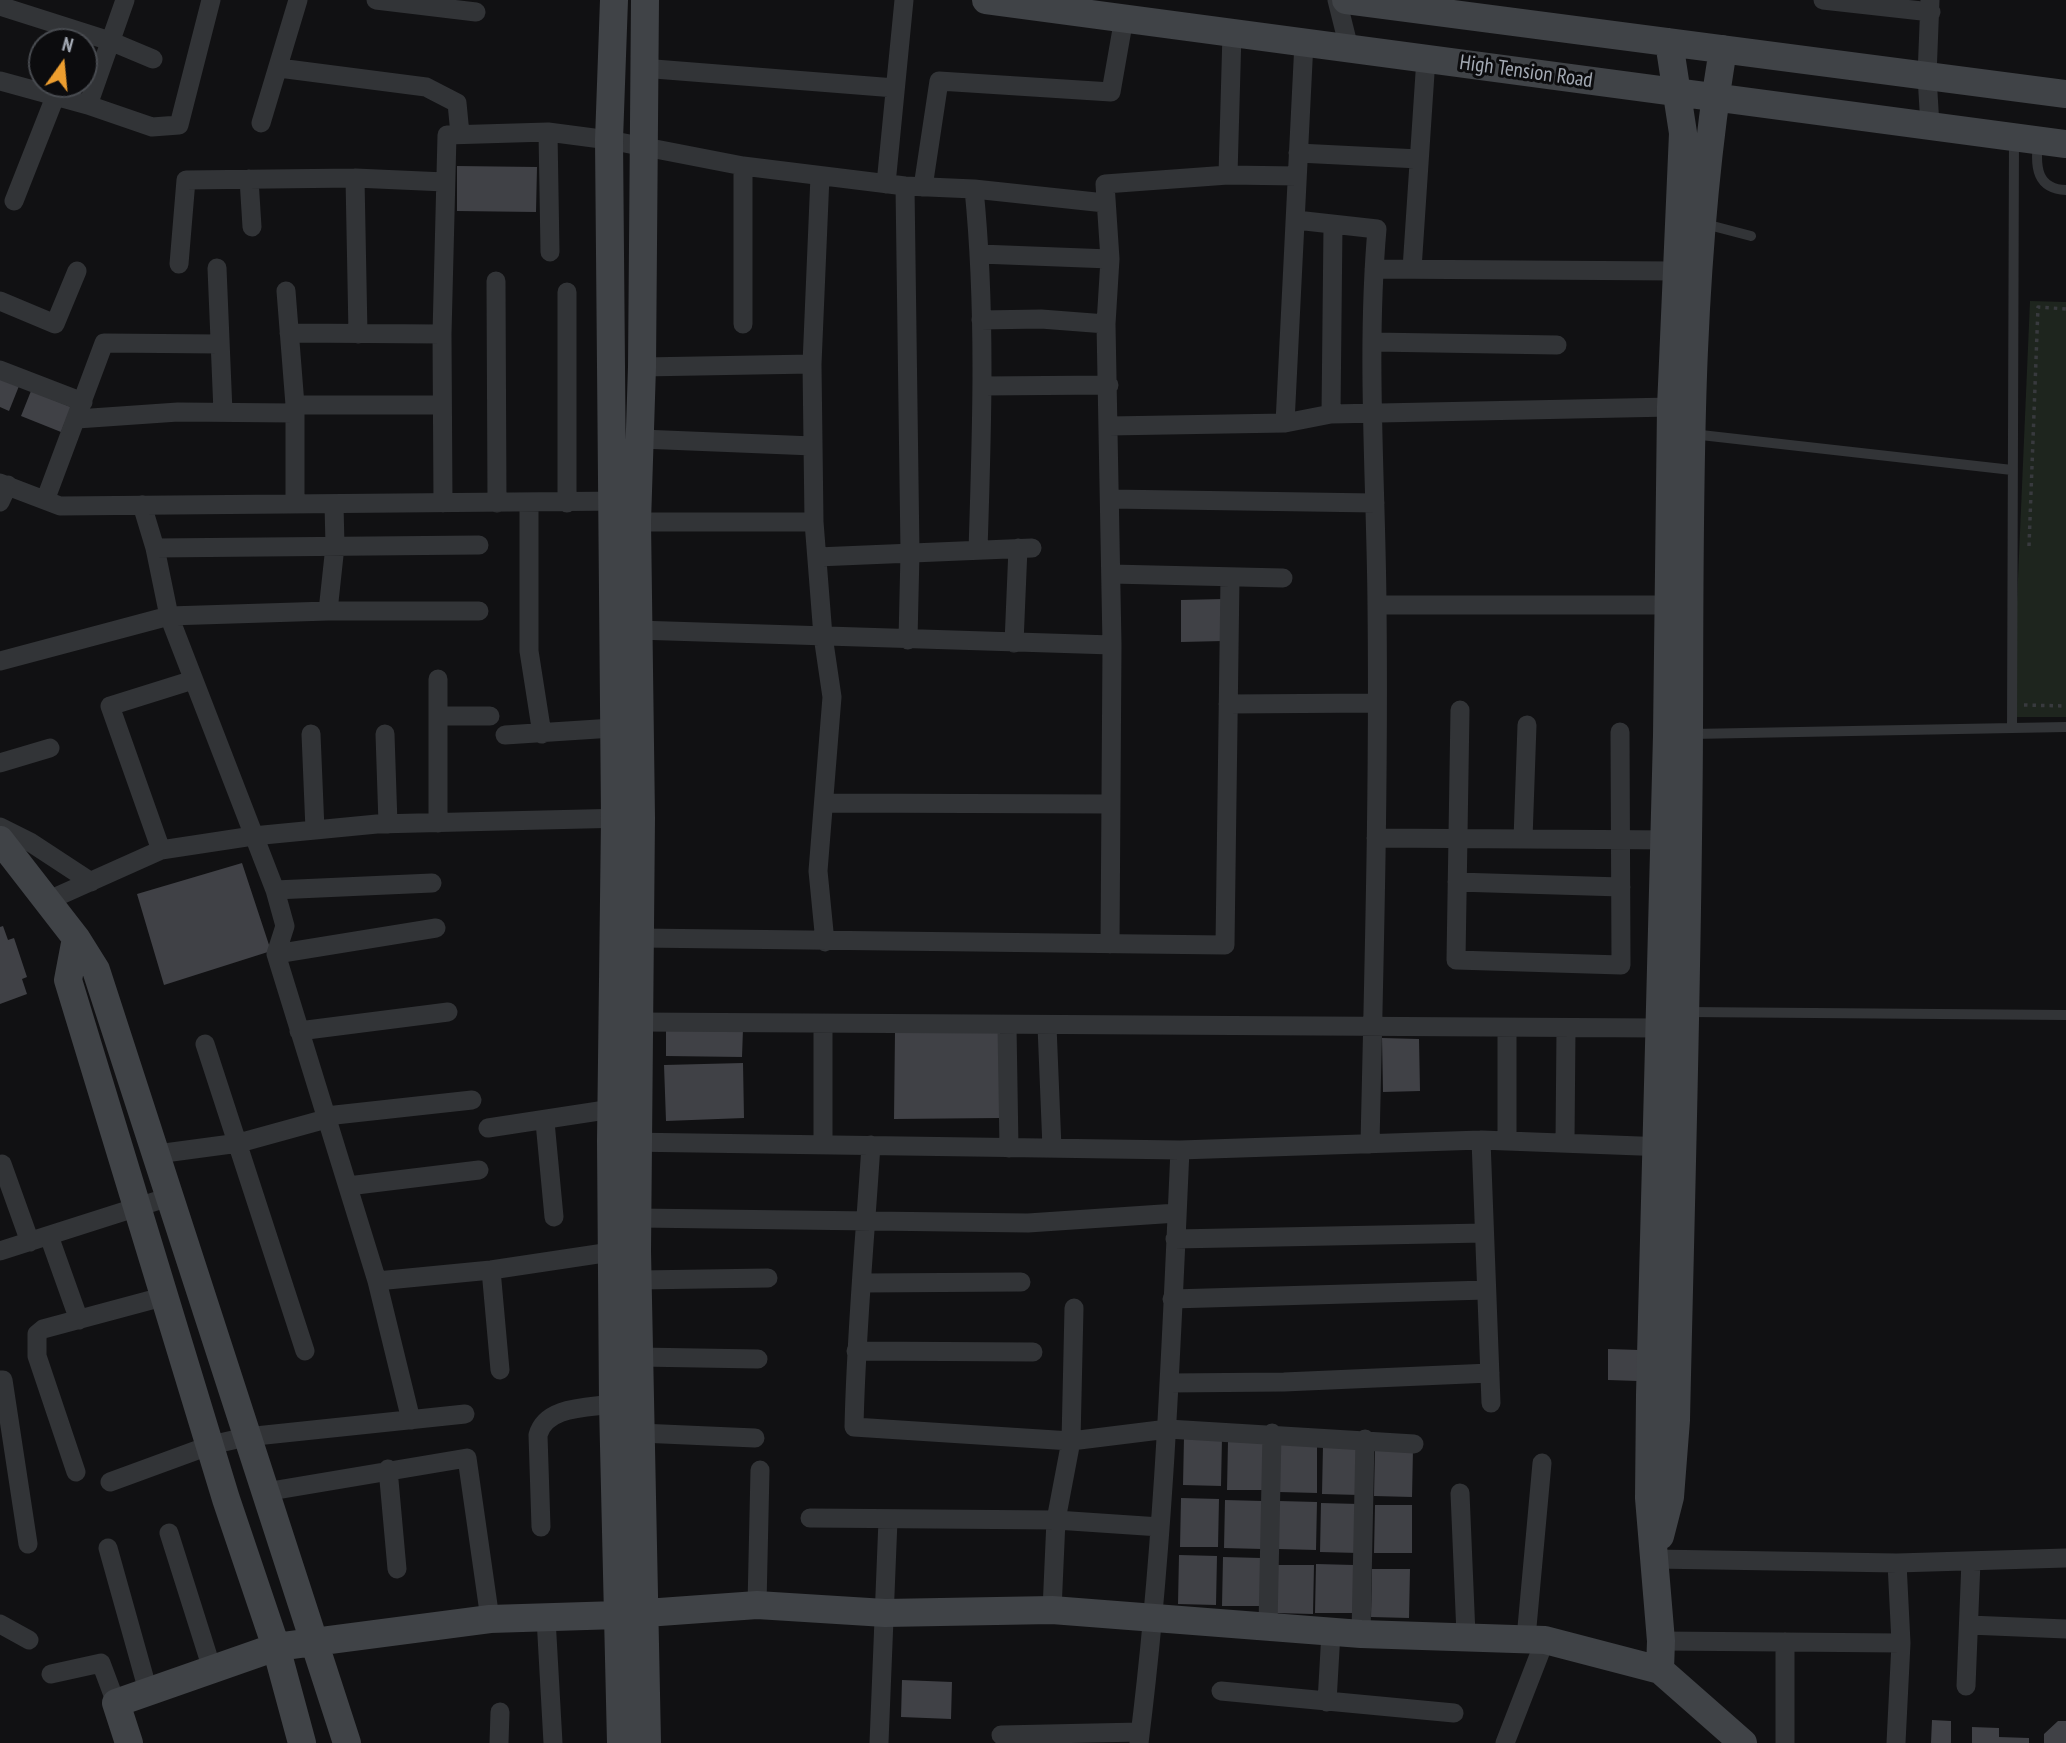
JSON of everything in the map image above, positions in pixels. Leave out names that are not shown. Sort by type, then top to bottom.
[{"type":"street","points":[[88,105],[125,0]]},
{"type":"street","points":[[59,98],[152,127],[179,125],[211,0]]},
{"type":"street","points":[[261,123],[298,0]]},
{"type":"street","points":[[376,0],[476,12]]},
{"type":"street","points":[[614,0],[609,140],[637,630],[611,1109],[624,1142],[638,1218],[640,1280],[640,1433],[621,1743]]},
{"type":"street","points":[[645,0],[642,68],[641,439],[629,508],[613,728],[628,818],[640,937],[637,1022],[611,1252],[613,1404],[631,1614],[647,1743]]},
{"type":"street","points":[[904,0],[895,88],[905,186],[910,553],[908,640]]},
{"type":"street","name":"High Tension Road","points":[[986,0],[2066,144]]},
{"type":"street","points":[[1337,0],[1349,48]]},
{"type":"street","points":[[1346,0],[2066,93]]},
{"type":"street","points":[[1823,0],[1930,6],[1927,76],[1930,126]]},
{"type":"street","points":[[0,6],[110,41],[153,59]]},
{"type":"street","points":[[905,186],[939,80],[1111,92],[1124,18]]},
{"type":"street","points":[[1228,175],[1232,33]]},
{"type":"street","points":[[1284,424],[1304,42]]},
{"type":"street","points":[[1669,42],[1683,133],[1690,223],[1677,424]]},
{"type":"street","points":[[1660,1670],[1661,1641],[1649,1498],[1669,1147],[1667,1018],[1678,734],[1676,271],[1690,223],[1723,49]]},
{"type":"street","points":[[1412,269],[1426,58]]},
{"type":"street","points":[[279,68],[426,87],[457,103],[460,134]]},
{"type":"street","points":[[642,68],[895,88]]},
{"type":"street","points":[[0,81],[28,89]]},
{"type":"street","points":[[14,201],[55,98]]},
{"type":"street","points":[[548,132],[550,252]]},
{"type":"street","points":[[443,503],[442,334],[444,182],[449,150],[447,135],[548,132],[609,140],[642,149],[743,166],[820,176],[1105,203]]},
{"type":"street","points":[[1298,153],[1419,159]]},
{"type":"street","points":[[743,166],[743,324]]},
{"type":"street","points":[[1110,944],[1112,645],[1106,324],[1110,259],[1105,184],[1228,175],[1297,176]]},
{"type":"street","points":[[820,176],[812,364],[814,522],[823,636],[832,697],[818,871],[825,942]]},
{"type":"street","points":[[179,264],[186,180],[355,178],[444,182]]},
{"type":"street","points":[[355,178],[358,334]]},
{"type":"street","points":[[249,179],[252,227]]},
{"type":"street","points":[[974,189],[980,254],[983,386],[978,550]]},
{"type":"street","points":[[1296,220],[1377,229],[1373,342],[1377,606],[1376,838],[1370,1144]]},
{"type":"street","points":[[1331,414],[1333,225]]},
{"type":"street","points":[[980,254],[1110,259]]},
{"type":"street","points":[[217,268],[223,412]]},
{"type":"street","points":[[1374,269],[1676,271]]},
{"type":"street","points":[[0,300],[55,324],[77,271]]},
{"type":"street","points":[[496,281],[497,503]]},
{"type":"street","points":[[286,291],[294,409],[295,504]]},
{"type":"street","points":[[567,292],[567,503]]},
{"type":"street","points":[[981,320],[1041,319],[1106,324]]},
{"type":"street","points":[[289,333],[442,334]]},
{"type":"street","points":[[1373,342],[1557,345]]},
{"type":"street","points":[[46,498],[104,343],[219,344]]},
{"type":"street","points":[[642,366],[812,364]]},
{"type":"street","points":[[0,370],[80,410],[129,414],[442,405]]},
{"type":"street","points":[[983,386],[1109,385]]},
{"type":"street","points":[[1109,426],[1284,424],[1331,414],[1677,424]]},
{"type":"street","points":[[641,439],[813,446]]},
{"type":"street","points":[[3,490],[46,498],[60,506],[567,503],[814,522]]},
{"type":"street","points":[[1110,499],[1375,503]]},
{"type":"street","points":[[529,503],[528,652],[542,734]]},
{"type":"street","points":[[328,611],[335,546],[334,504]]},
{"type":"street","points":[[142,505],[155,548],[169,616],[275,890],[285,926],[276,954],[377,1281],[411,1420]]},
{"type":"street","points":[[155,548],[479,545]]},
{"type":"street","points":[[817,557],[1025,548],[1014,643]]},
{"type":"street","points":[[1111,574],[1283,578]]},
{"type":"street","points":[[640,937],[825,942],[1225,945],[1230,577]]},
{"type":"street","points":[[1377,606],[1678,605]]},
{"type":"street","points":[[0,661],[169,616],[328,611],[480,611]]},
{"type":"street","points":[[637,630],[1112,645]]},
{"type":"street","points":[[161,850],[110,706],[193,680]]},
{"type":"street","points":[[438,680],[438,823]]},
{"type":"street","points":[[1228,704],[1377,703]]},
{"type":"street","points":[[1460,710],[1456,960],[1620,965],[1620,732]]},
{"type":"street","points":[[438,716],[490,716]]},
{"type":"street","points":[[1523,839],[1527,725]]},
{"type":"street","points":[[505,735],[613,728]]},
{"type":"street","points":[[311,734],[314,830]]},
{"type":"street","points":[[385,734],[388,824]]},
{"type":"street","points":[[0,763],[50,748]]},
{"type":"street","points":[[824,803],[1111,804]]},
{"type":"street","points":[[47,901],[161,850],[253,835],[388,824],[628,818]]},
{"type":"street","points":[[0,827],[30,842],[91,881]]},
{"type":"street","points":[[1376,838],[1457,836],[1675,840]]},
{"type":"street","points":[[0,840],[76,938],[96,970],[347,1743]]},
{"type":"street","points":[[1457,882],[1622,887]]},
{"type":"street","points":[[275,890],[432,883]]},
{"type":"street","points":[[276,954],[436,929]]},
{"type":"street","points":[[76,938],[68,980],[276,1647],[302,1743]]},
{"type":"street","points":[[299,1031],[448,1012]]},
{"type":"street","points":[[637,1022],[1566,1028],[1667,1018]]},
{"type":"street","points":[[823,1025],[823,1144]]},
{"type":"street","points":[[1007,1026],[1009,1148]]},
{"type":"street","points":[[1046,1026],[1052,1148]]},
{"type":"street","points":[[1507,1028],[1507,1140]]},
{"type":"street","points":[[1565,1142],[1566,1028]]},
{"type":"street","points":[[205,1044],[304,1351]]},
{"type":"street","points":[[157,1154],[239,1143],[326,1117],[472,1100]]},
{"type":"street","points":[[488,1128],[545,1122],[611,1109]]},
{"type":"street","points":[[545,1122],[554,1217]]},
{"type":"street","points":[[1481,1140],[1491,1403]]},
{"type":"street","points":[[624,1142],[1180,1150],[1507,1140],[1669,1147]]},
{"type":"street","points":[[871,1145],[864,1283],[856,1351],[854,1427],[1071,1441],[1168,1429],[1272,1433],[1414,1444]]},
{"type":"street","points":[[1001,1735],[1139,1737],[1155,1617],[1168,1429],[1180,1150]]},
{"type":"street","points":[[1,1162],[79,1320]]},
{"type":"street","points":[[348,1185],[479,1170]]},
{"type":"street","points":[[0,1251],[169,1197]]},
{"type":"street","points":[[638,1218],[1028,1223],[1177,1213]]},
{"type":"street","points":[[1175,1240],[1484,1233]]},
{"type":"street","points":[[377,1281],[491,1270],[611,1252]]},
{"type":"street","points":[[491,1270],[499,1370]]},
{"type":"street","points":[[640,1280],[768,1278]]},
{"type":"street","points":[[864,1283],[1021,1282]]},
{"type":"street","points":[[1172,1299],[1486,1290]]},
{"type":"street","points":[[76,1472],[35,1342],[37,1334],[43,1329],[166,1296]]},
{"type":"street","points":[[1052,1611],[1056,1520],[1071,1441],[1074,1308]]},
{"type":"street","points":[[856,1351],[1033,1352]]},
{"type":"street","points":[[639,1357],[758,1359]]},
{"type":"street","points":[[1169,1383],[1284,1382],[1490,1373]]},
{"type":"street","points":[[0,1380],[3,1380],[8,1464],[27,1544]]},
{"type":"street","points":[[541,1527],[538,1435],[541,1426],[556,1414],[613,1404]]},
{"type":"street","points":[[110,1482],[211,1445],[246,1437],[465,1414]]},
{"type":"street","points":[[640,1433],[755,1438]]},
{"type":"street","points":[[1268,1626],[1272,1433]]},
{"type":"street","points":[[1361,1634],[1365,1439]]},
{"type":"street","points":[[265,1492],[388,1469],[467,1458],[490,1619]]},
{"type":"street","points":[[1505,1743],[1535,1639],[1542,1463]]},
{"type":"street","points":[[388,1469],[397,1569]]},
{"type":"street","points":[[757,1605],[760,1470]]},
{"type":"street","points":[[1460,1493],[1466,1635]]},
{"type":"street","points":[[810,1518],[1056,1520],[1160,1527]]},
{"type":"street","points":[[879,1743],[888,1520]]},
{"type":"street","points":[[169,1534],[212,1669]]},
{"type":"street","points":[[108,1548],[148,1692]]},
{"type":"street","points":[[1654,1559],[1897,1563],[2066,1558]]},
{"type":"street","points":[[1966,1686],[1971,1561]]},
{"type":"street","points":[[1896,1743],[1901,1643],[1897,1563]]},
{"type":"street","points":[[116,1703],[276,1647],[314,1640],[470,1624],[490,1619],[631,1614],[757,1605],[884,1613],[1052,1611],[1361,1634],[1535,1639],[1660,1670],[1743,1743]]},
{"type":"street","points":[[546,1618],[553,1743]]},
{"type":"street","points":[[0,1624],[29,1640]]},
{"type":"street","points":[[1969,1625],[2066,1629]]},
{"type":"street","points":[[1326,1702],[1331,1632]]},
{"type":"street","points":[[1661,1641],[1901,1643]]},
{"type":"street","points":[[1785,1642],[1785,1743]]},
{"type":"street","points":[[51,1674],[101,1663],[129,1743]]},
{"type":"street","points":[[1221,1691],[1454,1713]]},
{"type":"street","points":[[499,1743],[500,1712]]},
{"type":"lane","points":[[2026,138],[2043,183],[2055,190],[2066,190]]},
{"type":"lane","points":[[2012,727],[2012,470],[2026,138]]},
{"type":"lane","points":[[1690,223],[1751,236]]},
{"type":"lane","points":[[1677,424],[2012,470]]},
{"type":"lane","points":[[1678,734],[2066,727]]},
{"type":"lane","points":[[1667,1018],[2066,1015]]},
{"type":"path","points":[[2028,558],[2038,307],[2066,309]]},
{"type":"path","points":[[2021,705],[2066,706]]},
{"type":"shaded area","points":[[2030,301],[2066,302],[2066,717],[2012,717]]},
{"type":"building","points":[[457,166],[537,167],[536,212],[457,211]]},
{"type":"building","points":[[0,379],[19,386],[9,411],[0,407]]},
{"type":"building","points":[[31,391],[71,407],[61,432],[21,416]]},
{"type":"building","points":[[1223,599],[1223,641],[1181,642],[1181,600]]},
{"type":"building","points":[[242,863],[271,951],[164,985],[137,894]]},
{"type":"building","points":[[3,926],[8,940],[14,938],[27,977],[22,979],[27,994],[0,1004],[0,927]]},
{"type":"building","points":[[666,1028],[743,1029],[742,1057],[666,1056]]},
{"type":"building","points":[[895,1032],[1000,1032],[1000,1118],[894,1119]]},
{"type":"building","points":[[1382,1038],[1419,1039],[1420,1091],[1383,1092]]},
{"type":"building","points":[[743,1063],[744,1118],[666,1121],[664,1065]]},
{"type":"building","points":[[1608,1349],[1639,1350],[1638,1381],[1608,1380]]},
{"type":"building","points":[[1184,1437],[1222,1438],[1221,1486],[1183,1485]]},
{"type":"building","points":[[1228,1441],[1266,1442],[1265,1490],[1227,1490]]},
{"type":"building","points":[[1279,1443],[1317,1444],[1317,1493],[1279,1492]]},
{"type":"building","points":[[1323,1445],[1361,1446],[1359,1495],[1322,1494]]},
{"type":"building","points":[[1375,1448],[1413,1449],[1412,1497],[1374,1496]]},
{"type":"building","points":[[1181,1498],[1219,1499],[1218,1547],[1180,1547]]},
{"type":"building","points":[[1225,1500],[1263,1501],[1262,1549],[1224,1548]]},
{"type":"building","points":[[1279,1501],[1317,1502],[1316,1550],[1278,1549]]},
{"type":"building","points":[[1321,1503],[1359,1504],[1358,1553],[1320,1552]]},
{"type":"building","points":[[1375,1505],[1412,1505],[1412,1553],[1374,1553]]},
{"type":"building","points":[[1179,1555],[1217,1556],[1216,1605],[1178,1604]]},
{"type":"building","points":[[1223,1557],[1261,1558],[1260,1606],[1222,1606]]},
{"type":"building","points":[[1316,1564],[1354,1565],[1353,1613],[1315,1613]]},
{"type":"building","points":[[1276,1565],[1314,1565],[1313,1614],[1275,1613]]},
{"type":"building","points":[[1372,1569],[1410,1569],[1409,1618],[1371,1617]]},
{"type":"building","points":[[902,1680],[952,1682],[951,1719],[901,1717]]},
{"type":"building","points":[[1932,1720],[1951,1721],[1951,1743],[1931,1743]]},
{"type":"building","points":[[2058,1721],[2066,1721],[2066,1743],[2044,1743],[2044,1734]]},
{"type":"building","points":[[1972,1727],[1999,1728],[1999,1737],[2029,1738],[2029,1743],[1972,1743]]}]
